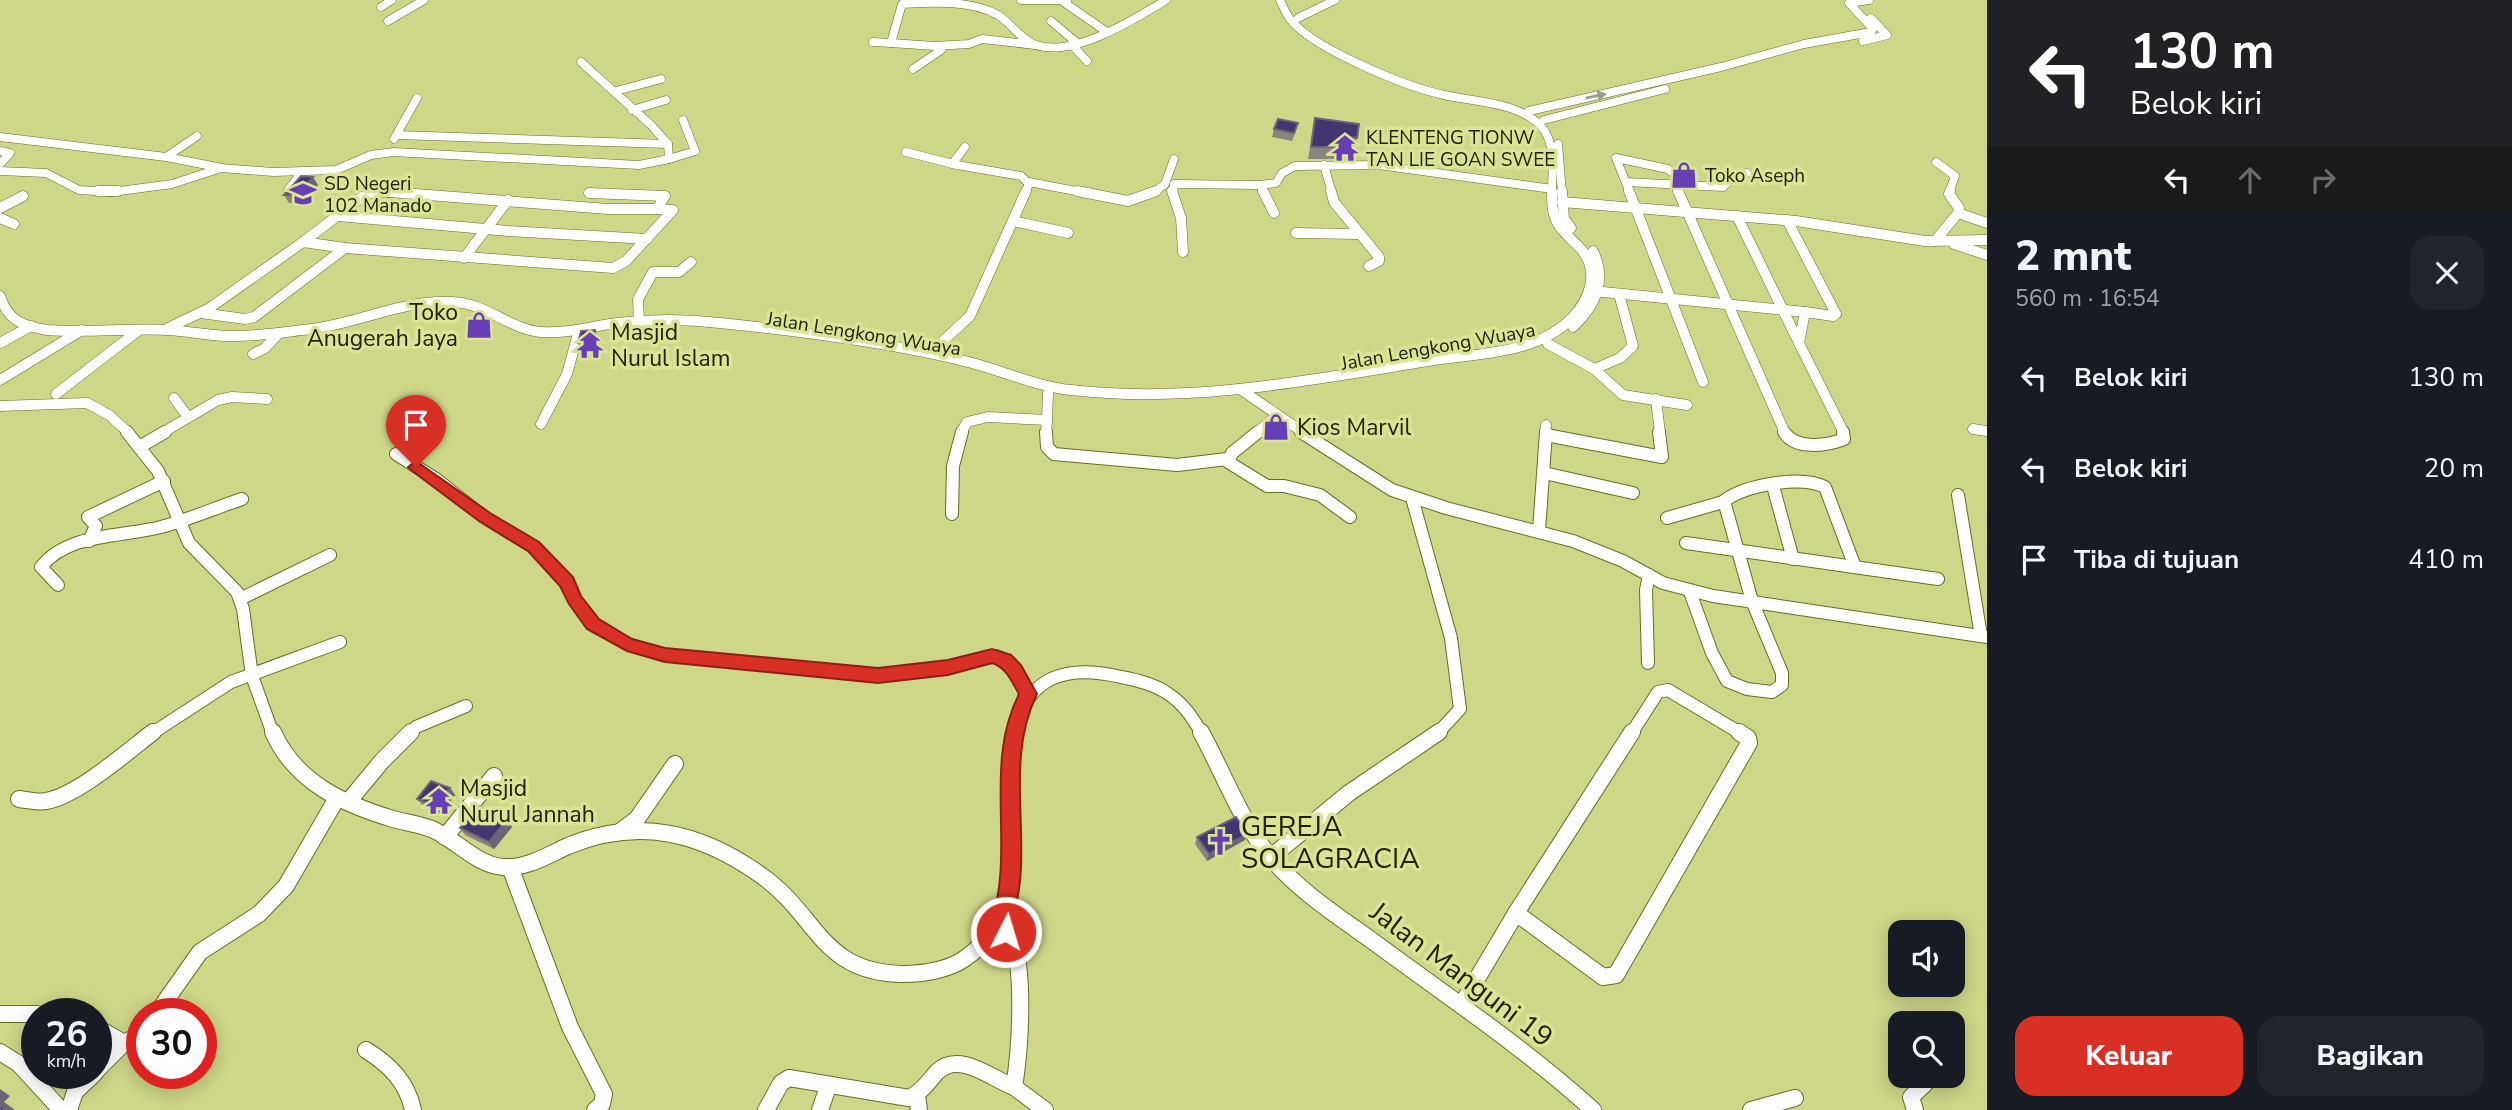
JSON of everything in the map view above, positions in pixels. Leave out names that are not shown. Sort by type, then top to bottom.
[{"type":"street","points":[[381,7],[392,0]]},
{"type":"street","points":[[388,21],[424,0]]},
{"type":"street","points":[[1021,0],[1065,1],[1107,32]]},
{"type":"street","points":[[873,42],[935,46],[971,44],[982,39],[1035,45],[1074,43],[1107,32],[1166,0]]},
{"type":"street","points":[[1298,18],[1335,0]]},
{"type":"street","points":[[1529,111],[1721,67],[1804,44],[1872,31],[1850,2],[1869,0]]},
{"type":"street","points":[[891,43],[900,5],[905,4],[983,7],[998,15],[1035,45]]},
{"type":"street","points":[[1282,4],[1334,45],[1383,69],[1424,86],[1529,111],[1544,120],[1555,134],[1558,143],[1564,222],[1594,253],[1598,261],[1601,278],[1594,292]]},
{"type":"street","points":[[1282,4],[1294,22],[1409,85],[1517,112],[1532,118],[1543,128],[1549,142],[1553,213],[1557,223],[1584,250],[1592,274],[1594,292]]},
{"type":"street","points":[[1544,120],[1813,49],[1886,36],[1874,22],[1853,6]]},
{"type":"street","points":[[1051,21],[1074,43],[1087,61]]},
{"type":"street","points":[[1804,44],[1813,49]]},
{"type":"street","points":[[913,69],[930,55],[942,50],[935,46]]},
{"type":"street","points":[[581,62],[652,125],[668,144],[670,159]]},
{"type":"street","points":[[616,91],[660,79]]},
{"type":"street","points":[[383,153],[397,135],[417,98]]},
{"type":"street","points":[[632,110],[666,100]]},
{"type":"street","points":[[0,136],[166,157],[221,167],[302,172],[346,167],[383,153],[639,165],[695,151],[683,120]]},
{"type":"street","points":[[397,135],[668,144]]},
{"type":"street","points":[[166,157],[197,136]]},
{"type":"street","points":[[951,164],[965,147]]},
{"type":"street","points":[[0,151],[10,153],[0,164]]},
{"type":"street","points":[[906,152],[951,164],[1008,173],[1029,182],[1115,200],[1139,200],[1166,184],[1174,159]]},
{"type":"street","points":[[1703,382],[1674,300],[1617,158],[1668,169],[1679,182],[1688,212],[1727,306],[1788,438],[1806,443],[1842,441],[1845,435],[1737,216]]},
{"type":"street","points":[[1935,241],[1958,213],[1959,208],[1949,194],[1955,176],[1936,162]]},
{"type":"street","points":[[1324,165],[1334,202],[1379,257],[1379,261],[1369,266]]},
{"type":"street","points":[[1183,253],[1181,218],[1172,190],[1174,184],[1260,185],[1276,183],[1282,173],[1295,166],[1379,165],[1552,189]]},
{"type":"street","points":[[0,171],[40,172],[79,190],[112,192],[172,184],[221,167]]},
{"type":"street","points":[[288,190],[302,172]]},
{"type":"street","points":[[1626,182],[1679,182],[1723,187],[1735,175],[1747,173]]},
{"type":"street","points":[[930,353],[970,316],[1029,182]]},
{"type":"street","points":[[1260,185],[1273,213]]},
{"type":"street","points":[[164,330],[201,313],[375,191],[608,209],[673,210],[626,261],[613,268],[464,258],[303,242]]},
{"type":"street","points":[[589,193],[665,196],[657,209]]},
{"type":"street","points":[[0,208],[23,196]]},
{"type":"street","points":[[464,258],[508,200]]},
{"type":"street","points":[[1562,202],[1787,220],[1935,241],[1987,240]]},
{"type":"street","points":[[1958,213],[1987,223]]},
{"type":"street","points":[[338,216],[647,239]]},
{"type":"street","points":[[0,218],[14,224]]},
{"type":"street","points":[[1594,292],[1837,315],[1787,220]]},
{"type":"street","points":[[1013,221],[1068,233]]},
{"type":"street","points":[[1296,233],[1359,234]]},
{"type":"street","points":[[1950,242],[1987,255]]},
{"type":"street","points":[[201,313],[245,319],[254,317],[345,248]]},
{"type":"street","points":[[639,322],[638,299],[653,272],[679,272],[691,262]]},
{"type":"street","name":"Jalan Lengkong Wuaya","points":[[660,321],[807,338],[925,357],[1048,393],[1098,397],[1242,392],[1488,358],[1548,344],[1578,323],[1594,292]]},
{"type":"street","name":"Jalan Lengkong Wuaya","points":[[0,296],[2,310],[15,321],[31,326],[82,330],[164,330],[229,336],[338,325],[414,304],[457,301],[486,308],[512,325],[530,330],[556,332],[639,322],[691,320],[806,332],[930,353],[1076,391],[1153,393],[1242,392],[1536,341],[1549,336],[1571,320],[1594,292]]},
{"type":"street","points":[[1594,369],[1628,353],[1633,346],[1619,294]]},
{"type":"street","points":[[1799,343],[1805,312]]},
{"type":"street","points":[[0,344],[31,326]]},
{"type":"street","points":[[0,380],[82,330]]},
{"type":"street","points":[[56,394],[139,330]]},
{"type":"street","points":[[541,424],[567,374],[579,330]]},
{"type":"street","points":[[253,354],[265,348],[279,333]]},
{"type":"street","points":[[1548,344],[1594,369],[1623,395],[1687,405]]},
{"type":"street","points":[[1242,392],[1371,478],[1412,498],[1539,531],[1597,550],[1690,592],[1984,636],[1958,495]]},
{"type":"street","points":[[1048,393],[1045,440],[1048,450],[1054,454],[1177,465],[1227,459],[1276,416]]},
{"type":"street","points":[[141,446],[188,416],[228,397],[267,399]]},
{"type":"street","points":[[174,398],[188,416]]},
{"type":"street","points":[[1539,531],[1546,430],[1662,457],[1656,399]]},
{"type":"street","points":[[0,406],[87,403],[99,407],[141,446],[164,481],[189,545],[231,583],[240,599],[251,674],[282,752],[308,779],[342,800],[426,827],[445,836],[473,856],[495,866],[510,867],[574,844],[621,831],[641,829],[679,834],[756,872],[789,900],[822,940],[842,959],[875,974],[931,971],[960,962],[972,955],[1000,926],[1009,901],[1011,880],[1009,764],[1017,715],[1028,694],[1015,670],[1005,660],[996,656],[948,668],[878,676],[665,655],[627,644],[593,624],[575,599],[567,582],[533,547],[484,517],[436,479],[396,454]]},
{"type":"street","points":[[952,514],[954,460],[958,438],[967,422],[988,417],[1047,420]]},
{"type":"street","points":[[1973,429],[1987,430]]},
{"type":"street","points":[[1227,459],[1265,485],[1315,493],[1350,517]]},
{"type":"street","points":[[1544,473],[1633,493]]},
{"type":"street","points":[[1667,518],[1723,502],[1732,495],[1808,480],[1823,485],[1855,567]]},
{"type":"street","points":[[89,541],[96,529],[88,517],[164,481]]},
{"type":"street","points":[[1773,486],[1793,559]]},
{"type":"street","points":[[1271,857],[1360,786],[1424,743],[1456,717],[1460,709],[1451,638],[1412,498]]},
{"type":"street","points":[[58,584],[42,570],[42,563],[65,549],[180,521],[242,499]]},
{"type":"street","points":[[1690,592],[1712,653],[1727,681],[1747,689],[1772,692],[1782,685],[1782,673],[1752,601],[1723,502]]},
{"type":"street","points":[[1686,544],[1938,579]]},
{"type":"street","points":[[240,599],[330,555]]},
{"type":"street","points":[[1648,663],[1649,575]]},
{"type":"street","points":[[19,799],[44,802],[57,798],[97,774],[180,714],[231,682],[340,642]]},
{"type":"street","name":"Jalan Manguni 19","points":[[1028,694],[1044,679],[1075,671],[1123,677],[1164,691],[1174,698],[1192,719],[1239,809],[1271,857],[1324,905],[1462,1004],[1589,1109]]},
{"type":"street","points":[[1462,1004],[1516,912],[1658,692],[1668,690],[1748,738],[1749,743],[1616,975],[1603,977],[1516,912]]},
{"type":"street","points":[[168,998],[200,952],[259,914],[286,886],[342,800],[416,727],[466,706]]},
{"type":"street","points":[[621,831],[637,819],[675,764]]},
{"type":"street","points":[[445,836],[472,807],[479,792],[494,776]]},
{"type":"street","points":[[510,867],[570,1027],[604,1094],[603,1104],[595,1110]]},
{"type":"street","points":[[1000,926],[1014,947],[1017,968],[1017,1055],[1014,1087]]},
{"type":"street","points":[[0,1014],[21,1014]]},
{"type":"street","points":[[112,1036],[124,1043],[112,1055]]},
{"type":"street","points":[[366,1050],[398,1075],[408,1089],[413,1110]]},
{"type":"street","points":[[0,1052],[19,1064],[61,1110]]},
{"type":"street","points":[[766,1110],[781,1083],[789,1078],[828,1087],[909,1098],[918,1102],[939,1068],[949,1063],[968,1066],[1014,1087],[1045,1110]]},
{"type":"street","points":[[820,1110],[828,1087]]},
{"type":"street","points":[[1915,1110],[1911,1097],[1921,1088]]},
{"type":"street","points":[[69,1110],[78,1089]]},
{"type":"street","points":[[1751,1110],[1795,1098]]},
{"type":"building","points":[[1315,118],[1359,124],[1357,138],[1342,136],[1340,147],[1311,147]]},
{"type":"building","points":[[1278,119],[1298,123],[1294,133],[1274,129]]},
{"type":"building","points":[[301,176],[313,177],[297,195],[284,195]]},
{"type":"building","points":[[595,330],[593,341],[578,343],[581,331]]},
{"type":"building","points":[[431,781],[450,788],[435,806],[417,799]]},
{"type":"building","points":[[478,806],[507,820],[489,842],[460,828]]},
{"type":"building","name":"GEREJA SOLAGRACIA","points":[[1236,817],[1248,834],[1209,854],[1197,837]]},
{"type":"place","name":"KLENTENG TIONW TAN LIE GOAN SWEE","points":[[1345,148]]},
{"type":"place","name":"Toko Aseph","points":[[1684,175]]},
{"type":"place","name":"SD Negeri 102 Manado","points":[[303,194]]},
{"type":"place","name":"Toko Anugerah Jaya","points":[[479,325]]},
{"type":"place","name":"Masjid Nurul Islam","points":[[590,345]]},
{"type":"place","name":"Kios Marvil","points":[[1276,427]]},
{"type":"place","name":"Masjid Nurul Jannah","points":[[439,801]]},
{"type":"place","name":"GEREJA SOLAGRACIA","points":[[1220,842]]},
{"type":"route","points":[[416,467],[436,479],[484,517],[533,547],[567,582],[575,599],[593,624],[604,633],[627,644],[665,655],[770,663],[878,676],[948,668],[992,656],[1005,660],[1015,670],[1028,694],[1017,715],[1009,764],[1012,791],[1011,880],[1009,901],[1000,926],[1006,932]]}]
